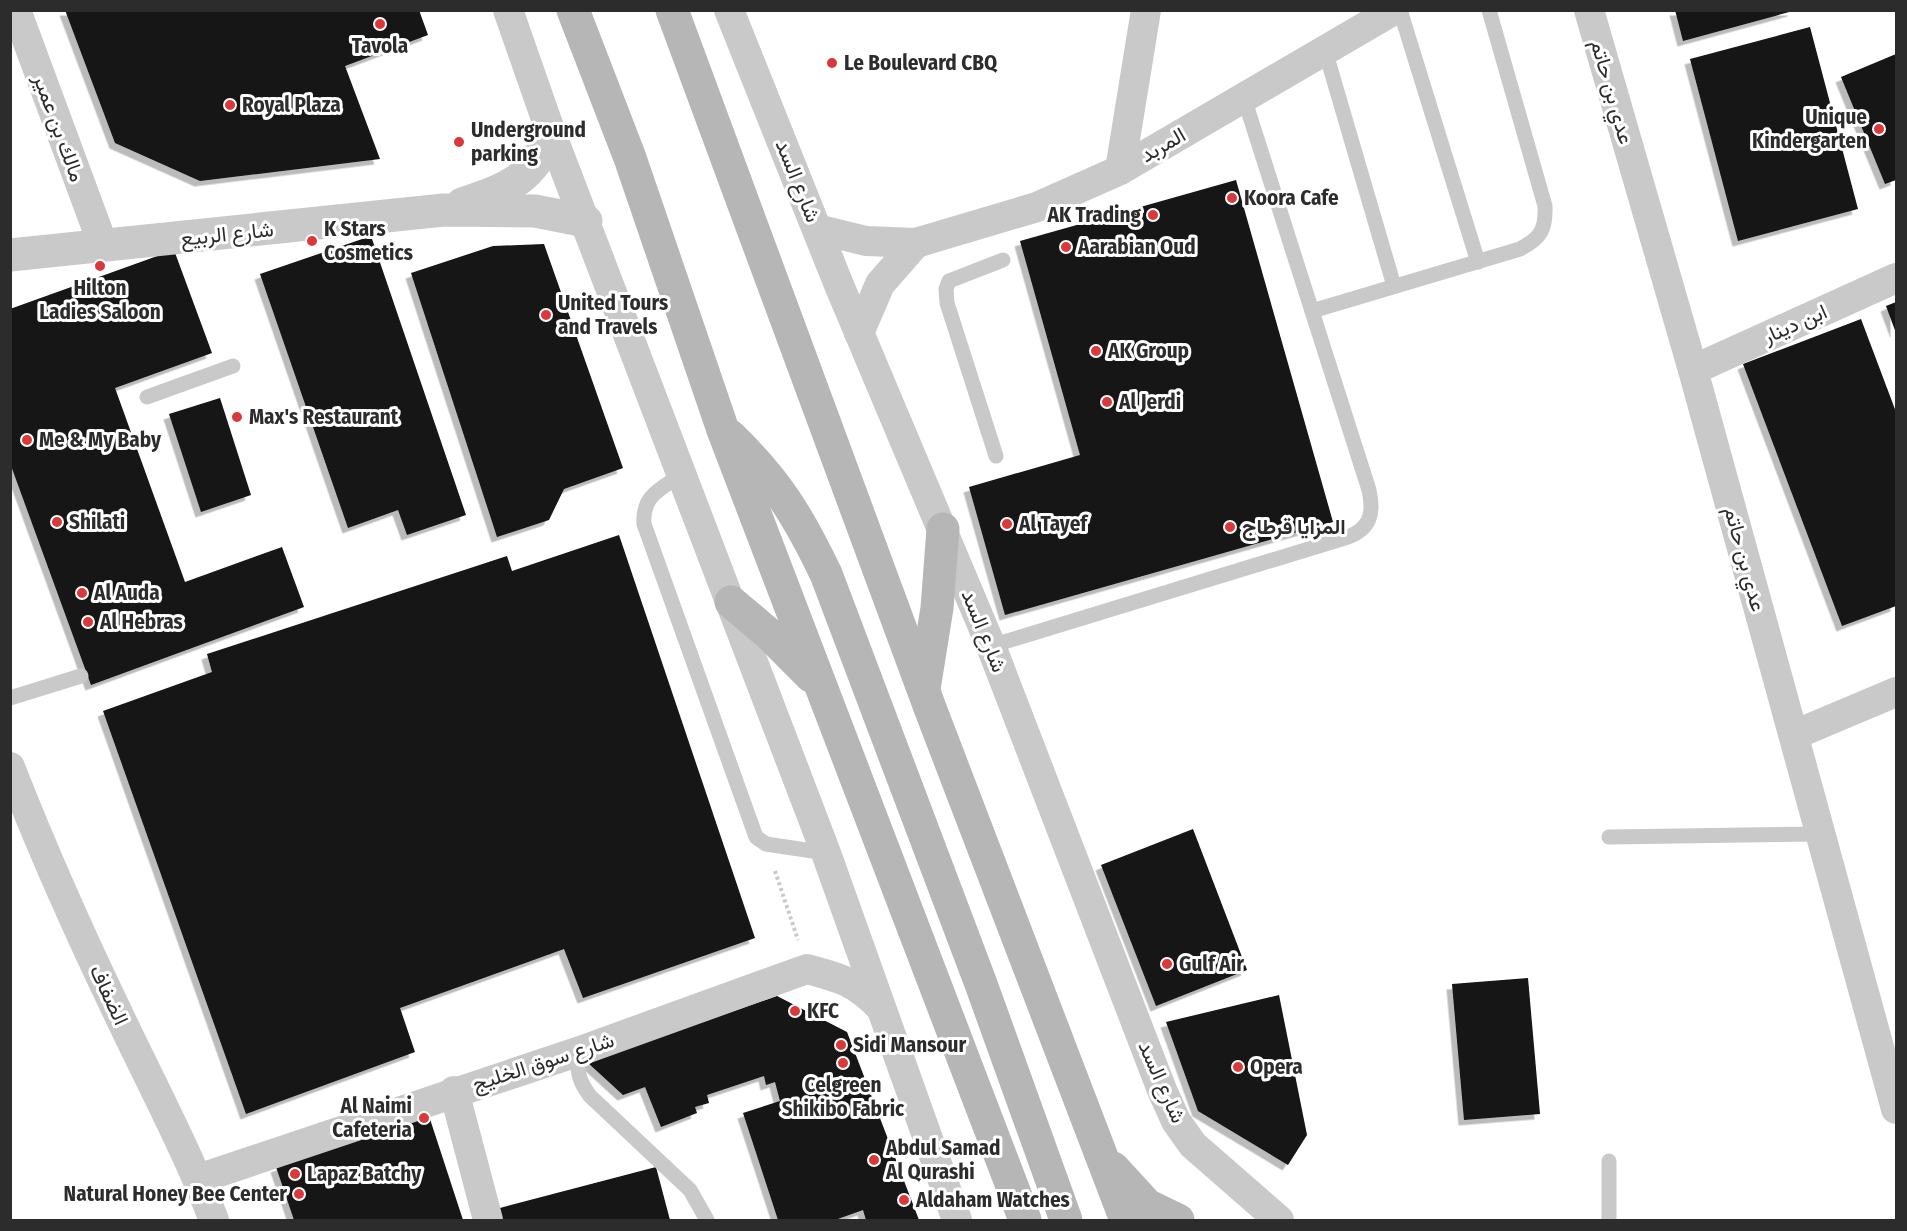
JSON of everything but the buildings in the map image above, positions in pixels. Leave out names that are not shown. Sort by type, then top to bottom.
[{"type":"main road","points":[[573,10],[630,158],[723,430],[1025,1221]]},
{"type":"main road","points":[[672,10],[923,691],[1126,1221]]},
{"type":"main road","points":[[723,430],[763,468],[800,521],[826,574],[1066,1221]]},
{"type":"main road","points":[[923,691],[936,608],[943,529]]},
{"type":"main road","points":[[731,602],[770,635],[820,685]]},
{"type":"main road","points":[[1103,1158],[1147,1205],[1178,1221]]},
{"type":"street","name":"مالك بن عمير","points":[[16,10],[103,245]]},
{"type":"street","points":[[508,10],[551,133],[826,853],[957,1221]]},
{"type":"street","name":"شارع السد","points":[[729,10],[859,333],[991,646],[1176,1121],[1193,1145],[1279,1221]]},
{"type":"street","points":[[1120,170],[1146,10]]},
{"type":"street","name":"المربد","points":[[818,229],[866,241],[916,243],[1037,207],[1120,170],[1394,10]]},
{"type":"street","name":"عدي بن حاتم","points":[[1589,10],[1694,369],[1896,1109]]},
{"type":"street","name":"شارع الربيع","points":[[444,210],[517,182],[532,169],[551,133]]},
{"type":"street","name":"شارع الربيع","points":[[10,255],[444,210],[535,211],[586,221]]},
{"type":"street","points":[[859,333],[880,284],[916,243]]},
{"type":"street","name":"ابن دينار","points":[[1694,369],[1896,278]]},
{"type":"street","points":[[1794,735],[1896,692]]},
{"type":"street","name":"الضفاف","points":[[10,767],[56,877],[198,1179],[214,1221]]},
{"type":"street","points":[[807,969],[842,978],[861,987],[881,1007]]},
{"type":"street","name":"شارع سوق الخليج","points":[[198,1179],[454,1091],[580,1051],[807,969]]},
{"type":"street","points":[[454,1091],[488,1221]]},
{"type":"lane","points":[[1400,10],[1478,262]]},
{"type":"lane","points":[[1312,311],[1520,249],[1537,240],[1546,225],[1545,206],[1489,10]]},
{"type":"lane","points":[[1325,50],[1394,286]]},
{"type":"lane","points":[[991,646],[1361,532],[1370,520],[1372,507],[1369,490],[1244,98]]},
{"type":"lane","points":[[996,456],[947,303],[946,289],[949,281],[1003,260]]},
{"type":"lane","points":[[147,397],[233,366]]},
{"type":"lane","points":[[682,474],[648,499],[643,511],[644,524],[756,837],[766,844],[826,853]]},
{"type":"lane","points":[[10,698],[81,676]]},
{"type":"lane","points":[[1609,837],[1821,834]]},
{"type":"lane","points":[[580,1051],[578,1074],[580,1082],[590,1096],[690,1190],[707,1221]]},
{"type":"lane","points":[[1609,1161],[1609,1221]]},
{"type":"path","points":[[766,844],[807,969]]},
{"type":"place","name":"Tavola","points":[[380,24]]},
{"type":"place","name":"Le Boulevard CBQ","points":[[832,63]]},
{"type":"place","name":"Royal Plaza","points":[[230,105]]},
{"type":"place","name":"Unique Kindergarten","points":[[1879,129]]},
{"type":"place","name":"Underground parking","points":[[459,142]]},
{"type":"place","name":"Koora Cafe","points":[[1232,198]]},
{"type":"place","name":"AK Trading","points":[[1153,215]]},
{"type":"place","name":"K Stars Cosmetics","points":[[312,241]]},
{"type":"place","name":"Aarabian Oud","points":[[1066,247]]},
{"type":"place","name":"Hilton Ladies Saloon","points":[[100,266]]},
{"type":"place","name":"United Tours and Travels","points":[[546,315]]},
{"type":"place","name":"AK Group","points":[[1096,351]]},
{"type":"place","name":"Al Jerdi","points":[[1107,402]]},
{"type":"place","name":"Max's Restaurant","points":[[237,417]]},
{"type":"place","name":"Me & My Baby","points":[[27,440]]},
{"type":"place","name":"Shilati","points":[[57,522]]},
{"type":"place","name":"Al Tayef","points":[[1007,524]]},
{"type":"place","name":"المزايا قرطاج","points":[[1230,527]]},
{"type":"place","name":"Al Auda","points":[[82,593]]},
{"type":"place","name":"Al Hebras","points":[[88,622]]},
{"type":"place","name":"Gulf Air","points":[[1167,964]]},
{"type":"place","name":"KFC","points":[[795,1011]]},
{"type":"place","name":"Sidi Mansour","points":[[841,1045]]},
{"type":"place","name":"Celgreen Shikibo Fabric","points":[[843,1063]]},
{"type":"place","name":"Opera","points":[[1238,1067]]},
{"type":"place","name":"Al Naimi Cafeteria","points":[[424,1118]]},
{"type":"place","name":"Abdul Samad Al Qurashi","points":[[874,1160]]},
{"type":"place","name":"Lapaz Batchy","points":[[295,1174]]},
{"type":"place","name":"Natural Honey Bee Center","points":[[299,1194]]},
{"type":"place","name":"Aldaham Watches","points":[[904,1200]]}]
